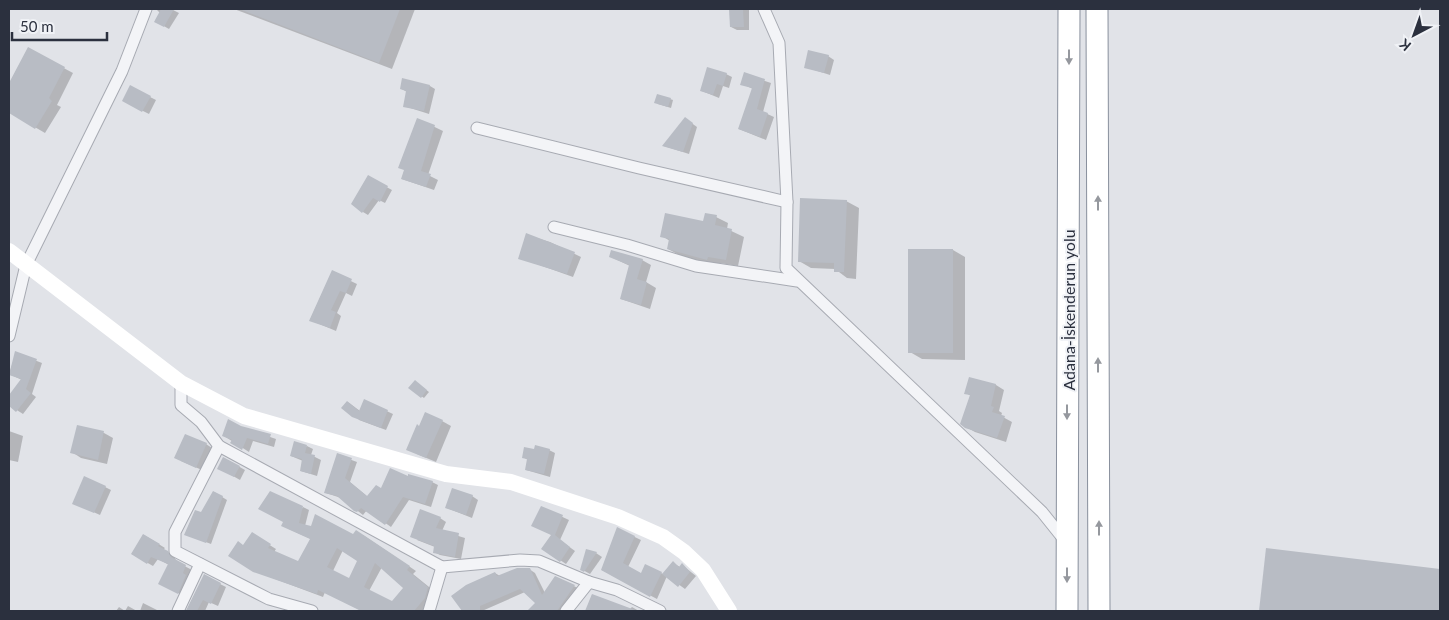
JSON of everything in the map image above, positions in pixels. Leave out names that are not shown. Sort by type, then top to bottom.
[{"type":"highway","name":"Adana-İskenderun yolu","points":[[1067,611],[1069,9]]},
{"type":"highway","points":[[1097,9],[1099,611]]},
{"type":"street","points":[[9,336],[26,265],[122,71],[146,9]]},
{"type":"street","points":[[764,9],[779,43],[787,202],[786,268],[797,281],[1042,512],[1067,544]]},
{"type":"street","points":[[477,128],[787,202]]},
{"type":"street","points":[[554,227],[627,245],[696,266],[797,281]]},
{"type":"street","points":[[9,250],[181,383],[244,416],[446,474],[511,482],[618,517],[663,537],[684,552],[703,570],[729,611]]},
{"type":"street","points":[[181,383],[181,405],[201,422],[219,446],[442,567],[520,560],[539,561],[589,582],[617,590],[660,611]]},
{"type":"street","points":[[219,446],[175,532],[175,551],[269,599],[312,611]]},
{"type":"street","points":[[178,611],[200,564]]},
{"type":"street","points":[[429,611],[442,567]]},
{"type":"street","points":[[566,611],[589,582]]},
{"type":"building","points":[[161,9],[174,9],[164,27],[154,22]]},
{"type":"building","points":[[239,9],[400,9],[379,63]]},
{"type":"building","points":[[729,9],[743,9],[744,27],[730,27]]},
{"type":"building","points":[[28,47],[65,67],[49,98],[52,101],[35,129],[9,113],[9,83]]},
{"type":"building","points":[[808,50],[829,55],[824,73],[804,68]]},
{"type":"building","points":[[707,67],[727,73],[723,86],[717,84],[713,95],[700,91]]},
{"type":"building","points":[[744,72],[765,79],[757,109],[768,113],[760,137],[738,129],[752,88],[740,85]]},
{"type":"building","points":[[402,78],[430,85],[424,111],[403,107],[406,91],[400,89]]},
{"type":"building","points":[[130,85],[151,96],[142,112],[122,101]]},
{"type":"building","points":[[657,94],[671,98],[668,107],[654,103]]},
{"type":"building","points":[[685,117],[693,123],[683,152],[662,146]]},
{"type":"building","points":[[417,118],[435,125],[421,171],[431,174],[426,187],[401,179],[404,170],[398,168]]},
{"type":"building","points":[[368,175],[388,186],[380,202],[373,198],[362,213],[351,204]]},
{"type":"building","points":[[800,198],[847,200],[844,272],[834,272],[834,263],[798,262]]},
{"type":"building","points":[[665,213],[703,221],[705,213],[717,215],[715,225],[732,229],[726,260],[708,257],[707,260],[667,249],[669,239],[660,237]]},
{"type":"building","points":[[526,233],[575,252],[567,274],[518,259]]},
{"type":"building","points":[[908,249],[953,249],[953,353],[908,353]]},
{"type":"building","points":[[611,250],[643,259],[637,279],[647,282],[641,305],[620,299],[629,265],[609,257]]},
{"type":"building","points":[[332,270],[352,279],[346,293],[340,291],[331,310],[336,312],[330,328],[309,321]]},
{"type":"building","points":[[15,351],[37,359],[26,389],[31,393],[16,412],[9,406],[9,395],[21,379],[9,375]]},
{"type":"building","points":[[969,377],[996,384],[991,406],[994,407],[992,412],[1005,416],[997,438],[965,428],[960,424],[970,395],[964,394]]},
{"type":"building","points":[[415,380],[427,390],[421,398],[408,388]]},
{"type":"building","points":[[364,399],[388,410],[381,428],[352,417],[341,408],[347,401],[359,411]]},
{"type":"building","points":[[425,412],[443,420],[426,458],[406,450],[417,424],[419,426]]},
{"type":"building","points":[[228,419],[241,426],[271,434],[268,444],[247,438],[242,450],[230,443],[232,440],[222,436]]},
{"type":"building","points":[[77,425],[104,431],[98,460],[70,453]]},
{"type":"building","points":[[185,434],[207,443],[196,468],[174,458]]},
{"type":"building","points":[[294,441],[307,445],[305,453],[315,455],[311,474],[300,471],[302,459],[290,456]]},
{"type":"building","points":[[535,445],[550,449],[544,474],[525,470],[527,459],[522,458],[524,447],[534,449]]},
{"type":"building","points":[[337,453],[352,458],[345,478],[367,496],[376,485],[381,488],[390,468],[408,476],[408,474],[433,481],[425,504],[403,497],[385,525],[361,508],[357,512],[354,511],[337,496],[324,493]]},
{"type":"building","points":[[223,457],[240,466],[234,477],[217,469]]},
{"type":"building","points":[[84,476],[106,486],[94,513],[72,504]]},
{"type":"building","points":[[452,488],[473,495],[466,515],[445,508]]},
{"type":"building","points":[[213,491],[223,496],[206,543],[184,535],[195,510],[201,512]]},
{"type":"building","points":[[270,491],[303,506],[299,523],[311,526],[315,514],[353,534],[356,530],[410,566],[407,570],[428,587],[425,598],[414,611],[361,611],[318,590],[317,594],[253,572],[228,556],[238,541],[243,545],[252,532],[271,544],[268,548],[298,561],[310,539],[281,526],[283,522],[258,509]],"holes":[[[337,548],[357,561],[349,578],[327,567]],[[375,563],[403,588],[392,601],[364,587]]]},
{"type":"building","points":[[541,506],[563,515],[555,535],[570,547],[560,562],[541,549],[551,535],[531,526]]},
{"type":"building","points":[[420,509],[441,517],[436,528],[459,533],[455,557],[433,553],[434,546],[410,537]]},
{"type":"building","points":[[617,527],[635,536],[623,563],[641,573],[645,564],[662,572],[650,597],[601,570]]},
{"type":"building","points":[[143,534],[160,544],[158,546],[168,551],[171,557],[186,565],[183,573],[186,575],[178,594],[158,584],[168,564],[151,557],[147,564],[131,554]]},
{"type":"building","points":[[1266,548],[1440,569],[1440,611],[1259,611]]},
{"type":"building","points":[[586,549],[597,552],[584,572],[580,570]]},
{"type":"building","points":[[673,561],[679,567],[682,563],[690,572],[678,587],[662,574]]},
{"type":"building","points":[[517,568],[530,568],[542,595],[555,576],[575,585],[557,611],[527,611],[535,603],[520,589],[480,606],[480,611],[462,611],[451,596],[466,585],[495,572],[497,576]]},
{"type":"building","points":[[204,574],[221,583],[211,604],[203,600],[197,611],[186,611]]},
{"type":"building","points":[[592,594],[635,610],[635,611],[585,611]]}]
